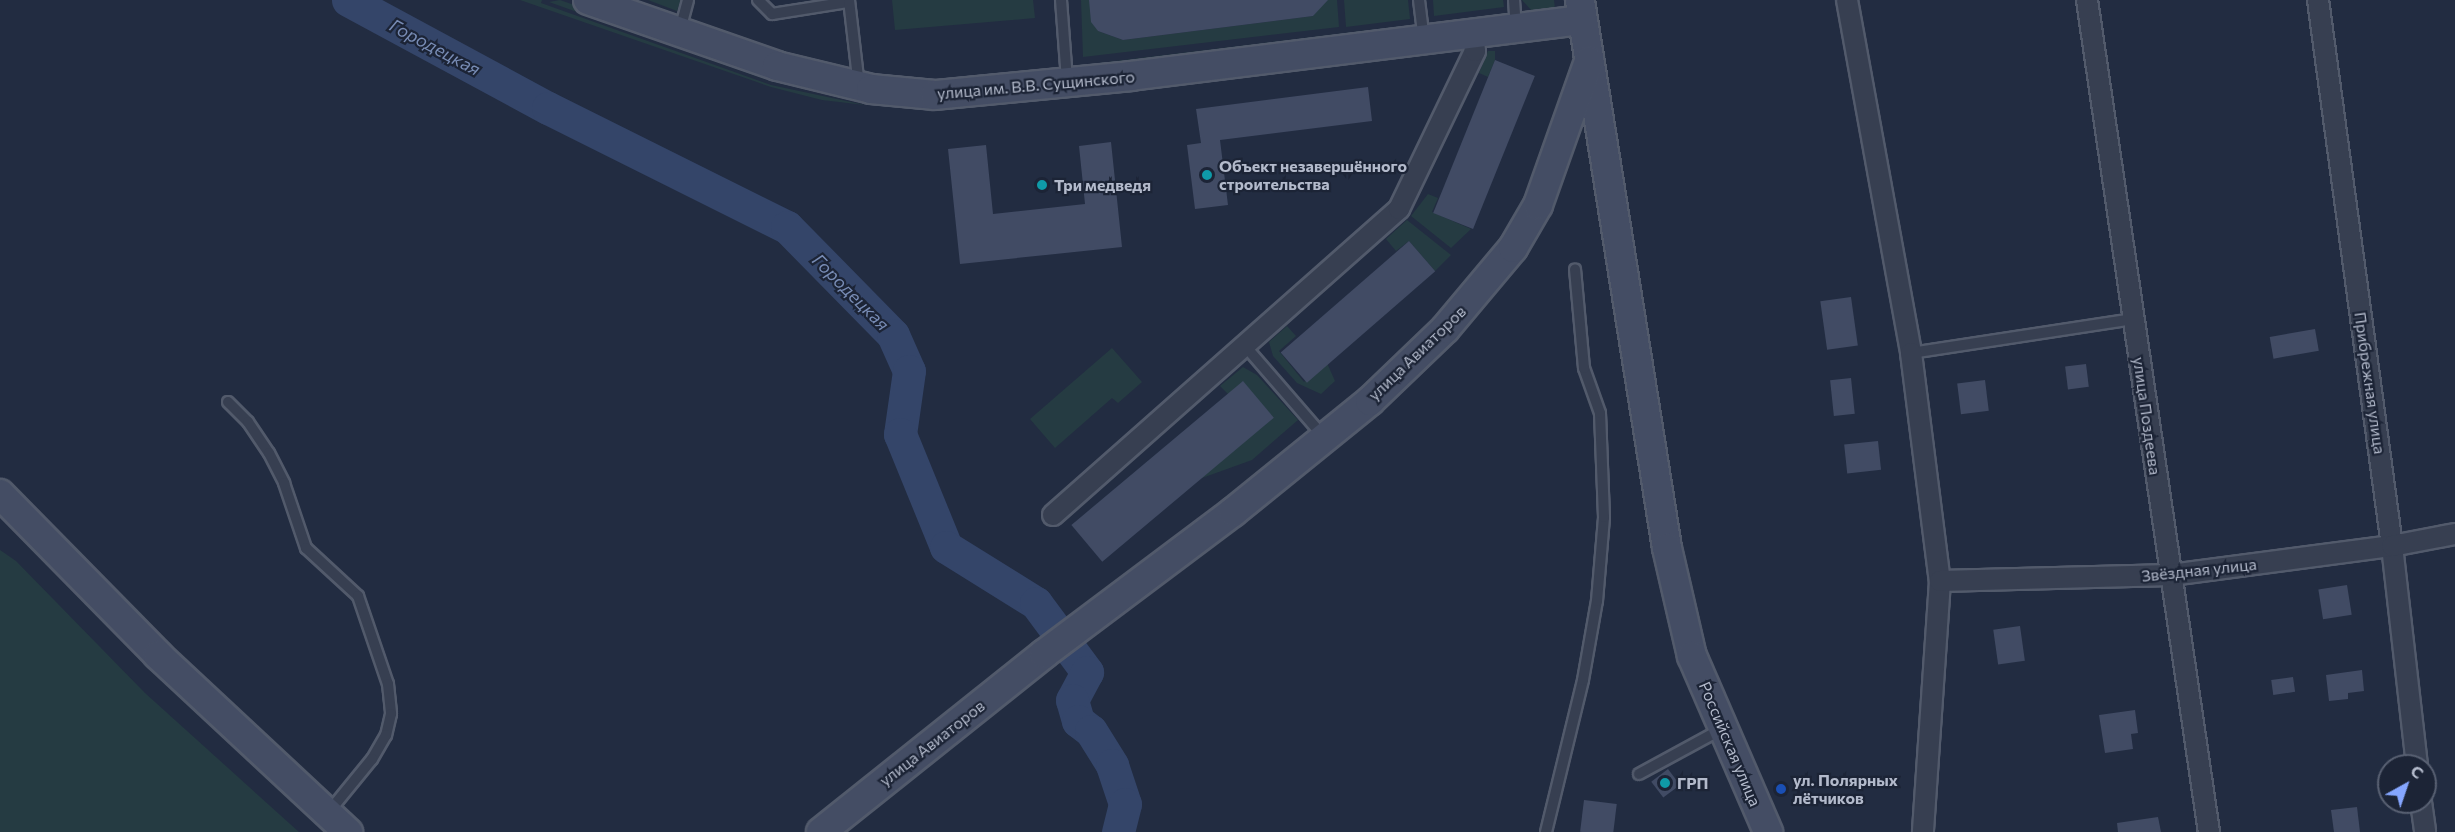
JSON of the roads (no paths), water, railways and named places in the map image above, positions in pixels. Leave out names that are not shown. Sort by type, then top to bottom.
[{"type":"street","name":"улица им. В.В. Сущинского","points":[[588,0],[777,66],[859,87],[935,95],[1067,83],[1516,28],[1581,10]]},
{"type":"street","points":[[1847,0],[1911,353],[1940,581],[1923,832]]},
{"type":"street","name":"улица Поздеева","points":[[2087,0],[2210,832]]},
{"type":"street","name":"Прибрежная улица","points":[[2318,0],[2392,546],[2416,754]]},
{"type":"street","name":"улица Авиаторов","points":[[820,832],[1044,654],[1370,401],[1445,330],[1513,248],[1538,205],[1589,61],[1581,10]]},
{"type":"street","points":[[1053,515],[1399,209],[1475,51],[1473,33]]},
{"type":"street","name":"Российская улица","points":[[1589,61],[1667,548],[1692,656],[1768,832]]},
{"type":"street","points":[[0,494],[158,655],[348,832]]},
{"type":"street","name":"Звёздная улица","points":[[1940,581],[2171,575],[2392,546],[2455,534]]},
{"type":"street","points":[[2423,814],[2425,832]]},
{"type":"lane","points":[[679,33],[688,0]]},
{"type":"lane","points":[[758,0],[772,14],[849,1],[859,87]]},
{"type":"lane","points":[[1061,0],[1067,83]]},
{"type":"lane","points":[[1419,0],[1424,38]]},
{"type":"lane","points":[[1514,0],[1516,28]]},
{"type":"lane","points":[[1546,832],[1583,680],[1597,601],[1604,517],[1600,413],[1584,368],[1575,269]]},
{"type":"lane","points":[[1911,353],[2133,319]]},
{"type":"lane","points":[[1245,347],[1324,437]]},
{"type":"lane","points":[[228,402],[248,422],[269,453],[284,483],[306,548],[358,596],[388,684],[391,714],[386,735],[372,759],[327,813]]},
{"type":"lane","points":[[1639,774],[1722,729]]},
{"type":"waterway","name":"Городецкая","points":[[348,0],[548,108],[787,227],[893,335],[909,371],[900,434],[946,547],[1036,603],[1087,672],[1072,700],[1078,721],[1091,731],[1112,765],[1125,804],[1118,832]]},
{"type":"place","name":"Объект незавершённого строительства","points":[[1207,175]]},
{"type":"place","name":"Три медведя","points":[[1042,185]]},
{"type":"place","name":"ГРП","points":[[1665,783]]},
{"type":"place","name":"ул. Полярных лётчиков","points":[[1781,789]]}]
